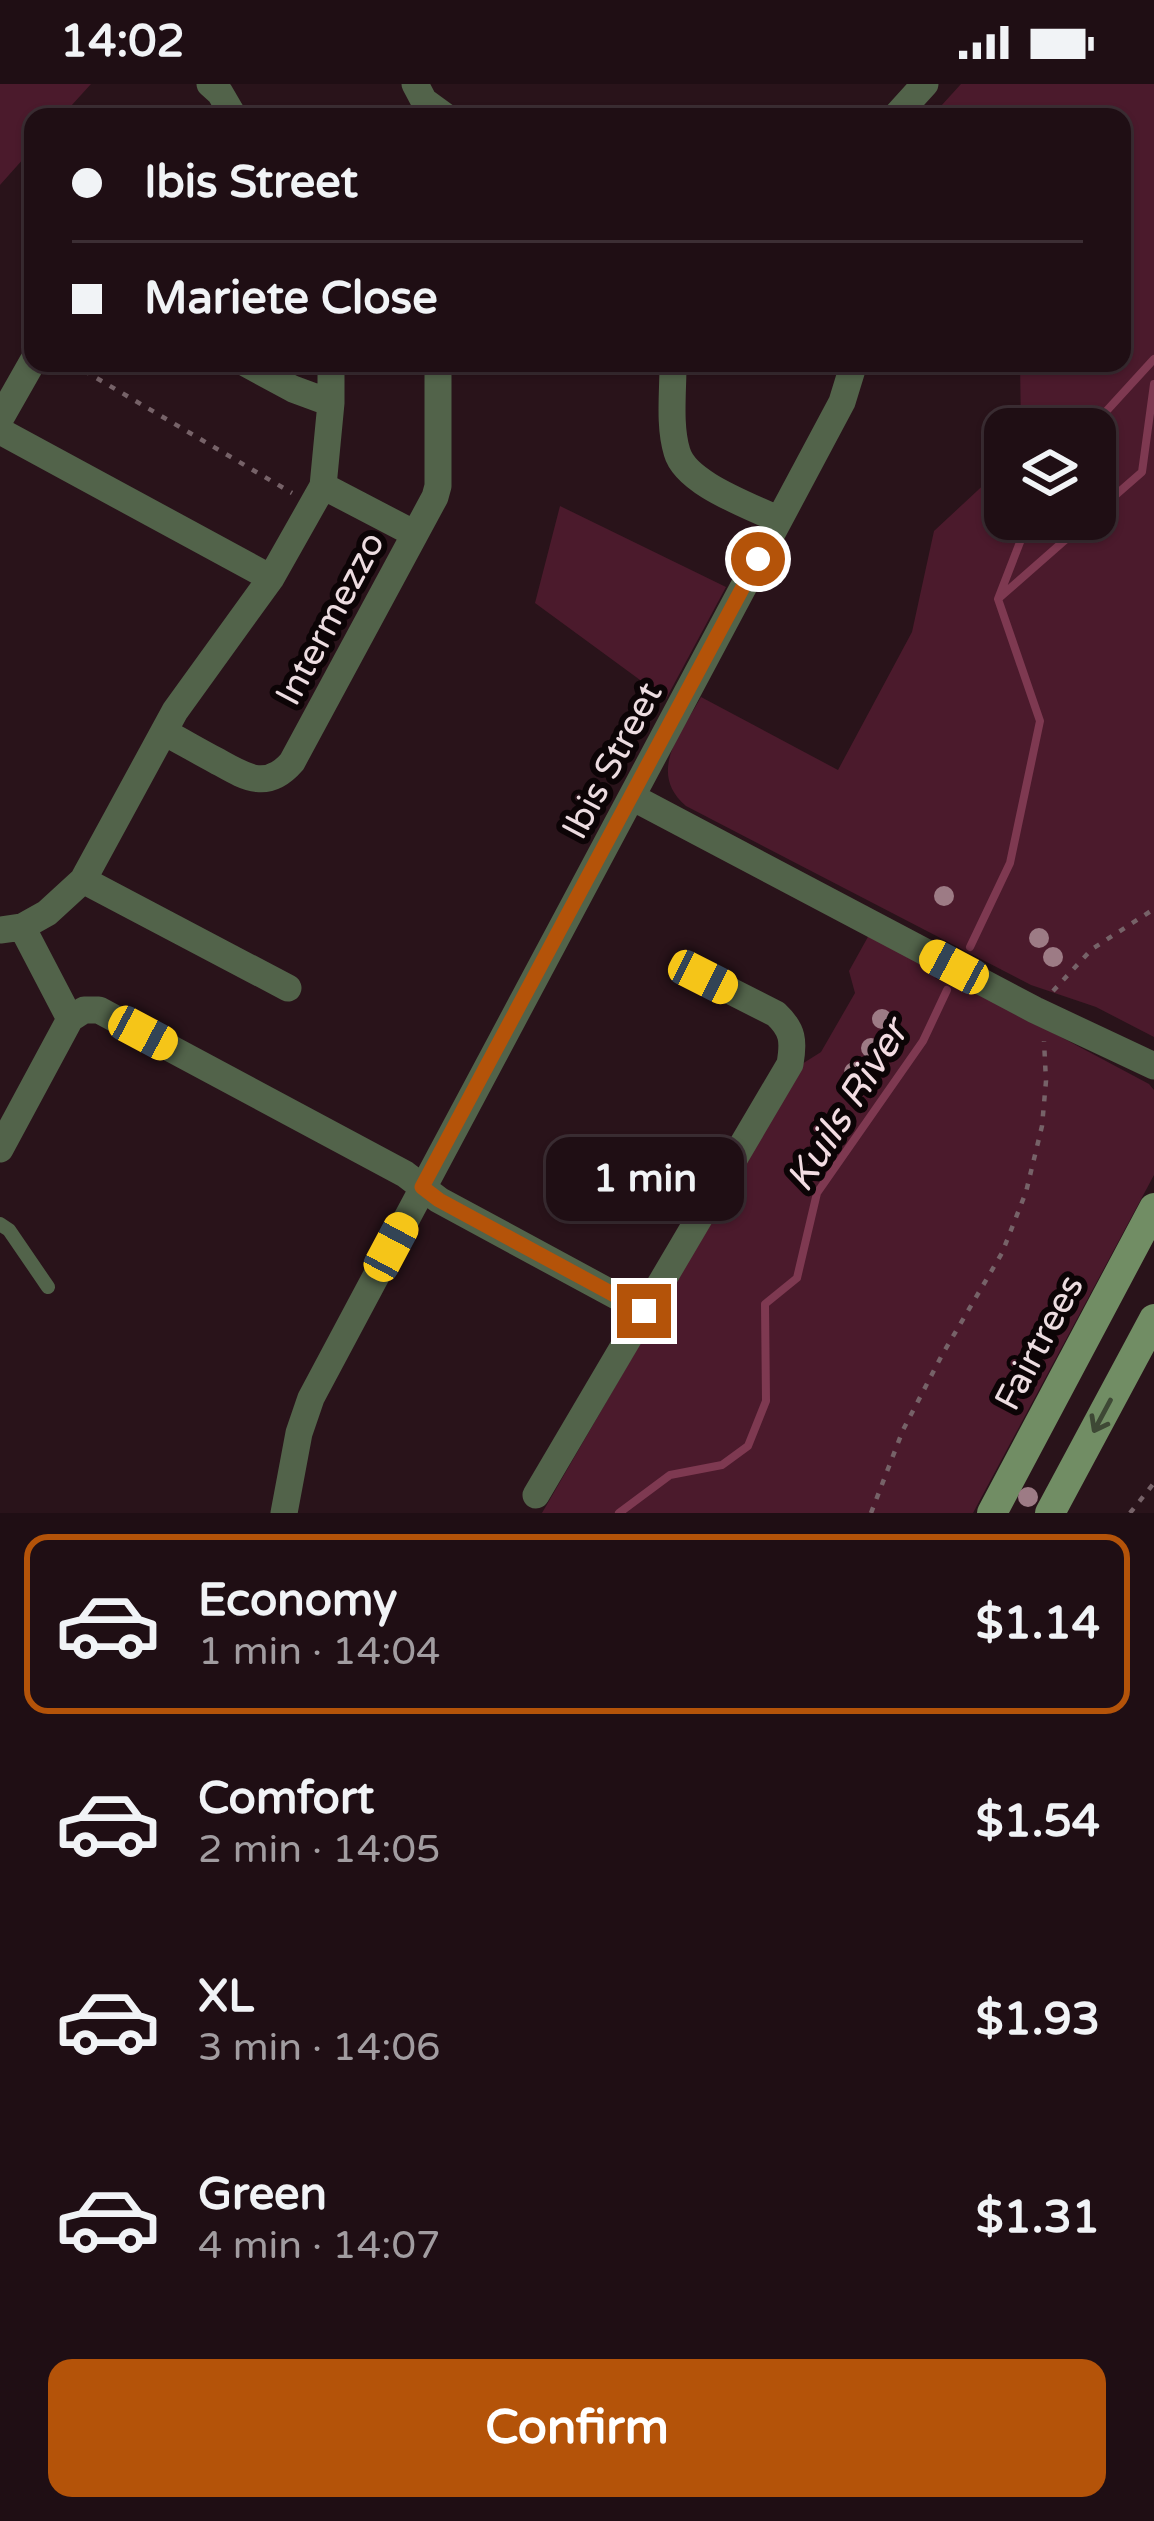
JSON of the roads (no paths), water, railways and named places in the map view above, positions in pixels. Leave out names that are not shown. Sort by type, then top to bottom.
[{"type":"main road","name":"Fairtrees","points":[[992,1513],[1154,1208]]},
{"type":"main road","points":[[1050,1513],[1154,1319]]},
{"type":"street","points":[[210,84],[229,108]]},
{"type":"street","points":[[415,84],[434,108]]},
{"type":"street","points":[[903,108],[925,84]]},
{"type":"street","points":[[0,419],[27,372]]},
{"type":"street","points":[[262,372],[331,403]]},
{"type":"street","points":[[70,1019],[11,928],[47,913],[82,880],[195,682],[271,578],[318,494],[331,372]]},
{"type":"street","name":"Intermezzo","points":[[164,732],[245,777],[273,778],[292,762],[432,506],[438,486],[438,372]]},
{"type":"street","points":[[673,372],[678,458],[696,478],[779,520]]},
{"type":"street","name":"Ibis Street","points":[[284,1513],[299,1433],[311,1398],[842,402],[851,372]]},
{"type":"street","points":[[0,431],[271,578]]},
{"type":"street","points":[[318,494],[415,534]]},
{"type":"street","points":[[632,797],[1035,1010],[1154,1066]]},
{"type":"street","points":[[82,880],[288,988]]},
{"type":"street","points":[[536,1495],[790,1064],[791,1029],[776,1014],[703,977]]},
{"type":"street","points":[[0,1149],[70,1019],[84,1010],[106,1013],[405,1174],[439,1200],[644,1311]]},
{"type":"lane","points":[[0,1224],[48,1287]]},
{"type":"waterway","name":"Kuils River","points":[[1109,408],[1154,359]]},
{"type":"waterway","name":"Kuils River","points":[[1116,495],[1142,472],[1154,384]]},
{"type":"waterway","name":"Kuils River","points":[[970,947],[1010,863],[1040,721],[998,599],[1021,540]]},
{"type":"waterway","name":"Kuils River","points":[[999,598],[1065,540]]},
{"type":"waterway","name":"Kuils River","points":[[619,1513],[670,1475],[722,1465],[748,1446],[766,1401],[765,1304],[797,1278],[817,1193],[923,1041],[947,990]]}]
